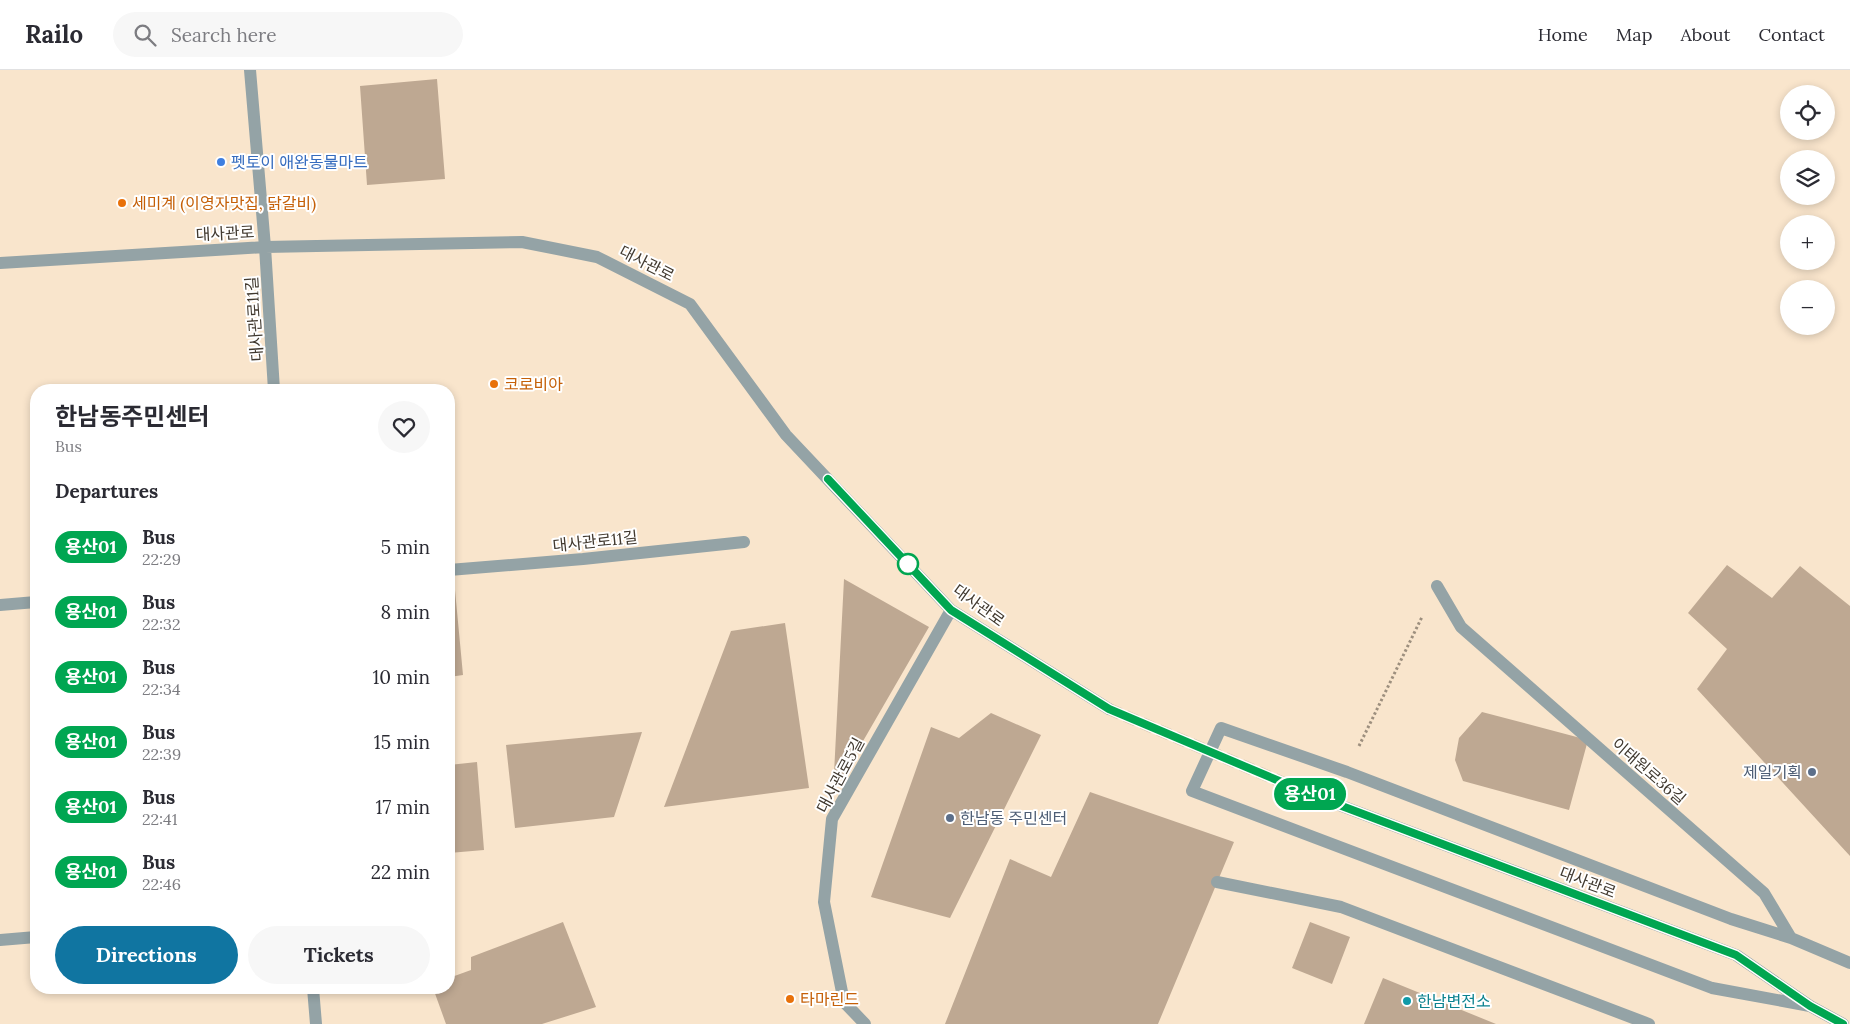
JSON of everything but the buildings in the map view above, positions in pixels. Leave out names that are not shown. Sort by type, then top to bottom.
[{"type":"street","name":"대사관로11길","points":[[250,70],[265,247],[274,384]]},
{"type":"street","name":"대사관로","points":[[0,263],[265,247],[522,242],[597,256],[690,304],[786,435],[951,610],[1109,709]]},
{"type":"street","name":"대사관로11길","points":[[455,570],[583,559],[744,542]]},
{"type":"street","name":"이태원로36길","points":[[1437,586],[1461,627],[1764,893],[1791,938]]},
{"type":"street","points":[[0,605],[30,602]]},
{"type":"street","name":"대사관로5길","points":[[864,1024],[844,1002],[824,902],[832,819],[951,610]]},
{"type":"street","points":[[1810,1006],[1712,988],[1192,790],[1221,728],[1347,772],[1731,919],[1791,938],[1850,963]]},
{"type":"street","name":"대사관로","points":[[1310,794],[1736,955],[1810,1006],[1843,1024]]},
{"type":"street","points":[[1217,882],[1341,907],[1649,1024]]},
{"type":"street","points":[[0,940],[30,938]]},
{"type":"street","points":[[314,994],[316,1024]]},
{"type":"path","points":[[1347,772],[1437,586]]},
{"type":"tunnel","points":[[1109,709],[1310,794]]},
{"type":"bus line","name":"용산01","points":[[828,479],[951,610],[1109,709],[1310,794],[1736,955],[1810,1006],[1843,1024]]},
{"type":"place","name":"펫토이 애완동물마트","points":[[221,162]]},
{"type":"place","name":"세미계 (이영자맛집, 닭갈비)","points":[[122,203]]},
{"type":"place","name":"코로비아","points":[[494,384]]},
{"type":"place","name":"제일기획","points":[[1812,772]]},
{"type":"place","name":"한남동 주민센터","points":[[950,818]]},
{"type":"place","name":"타마린드","points":[[790,999]]},
{"type":"place","name":"한남변전소","points":[[1407,1001]]}]
